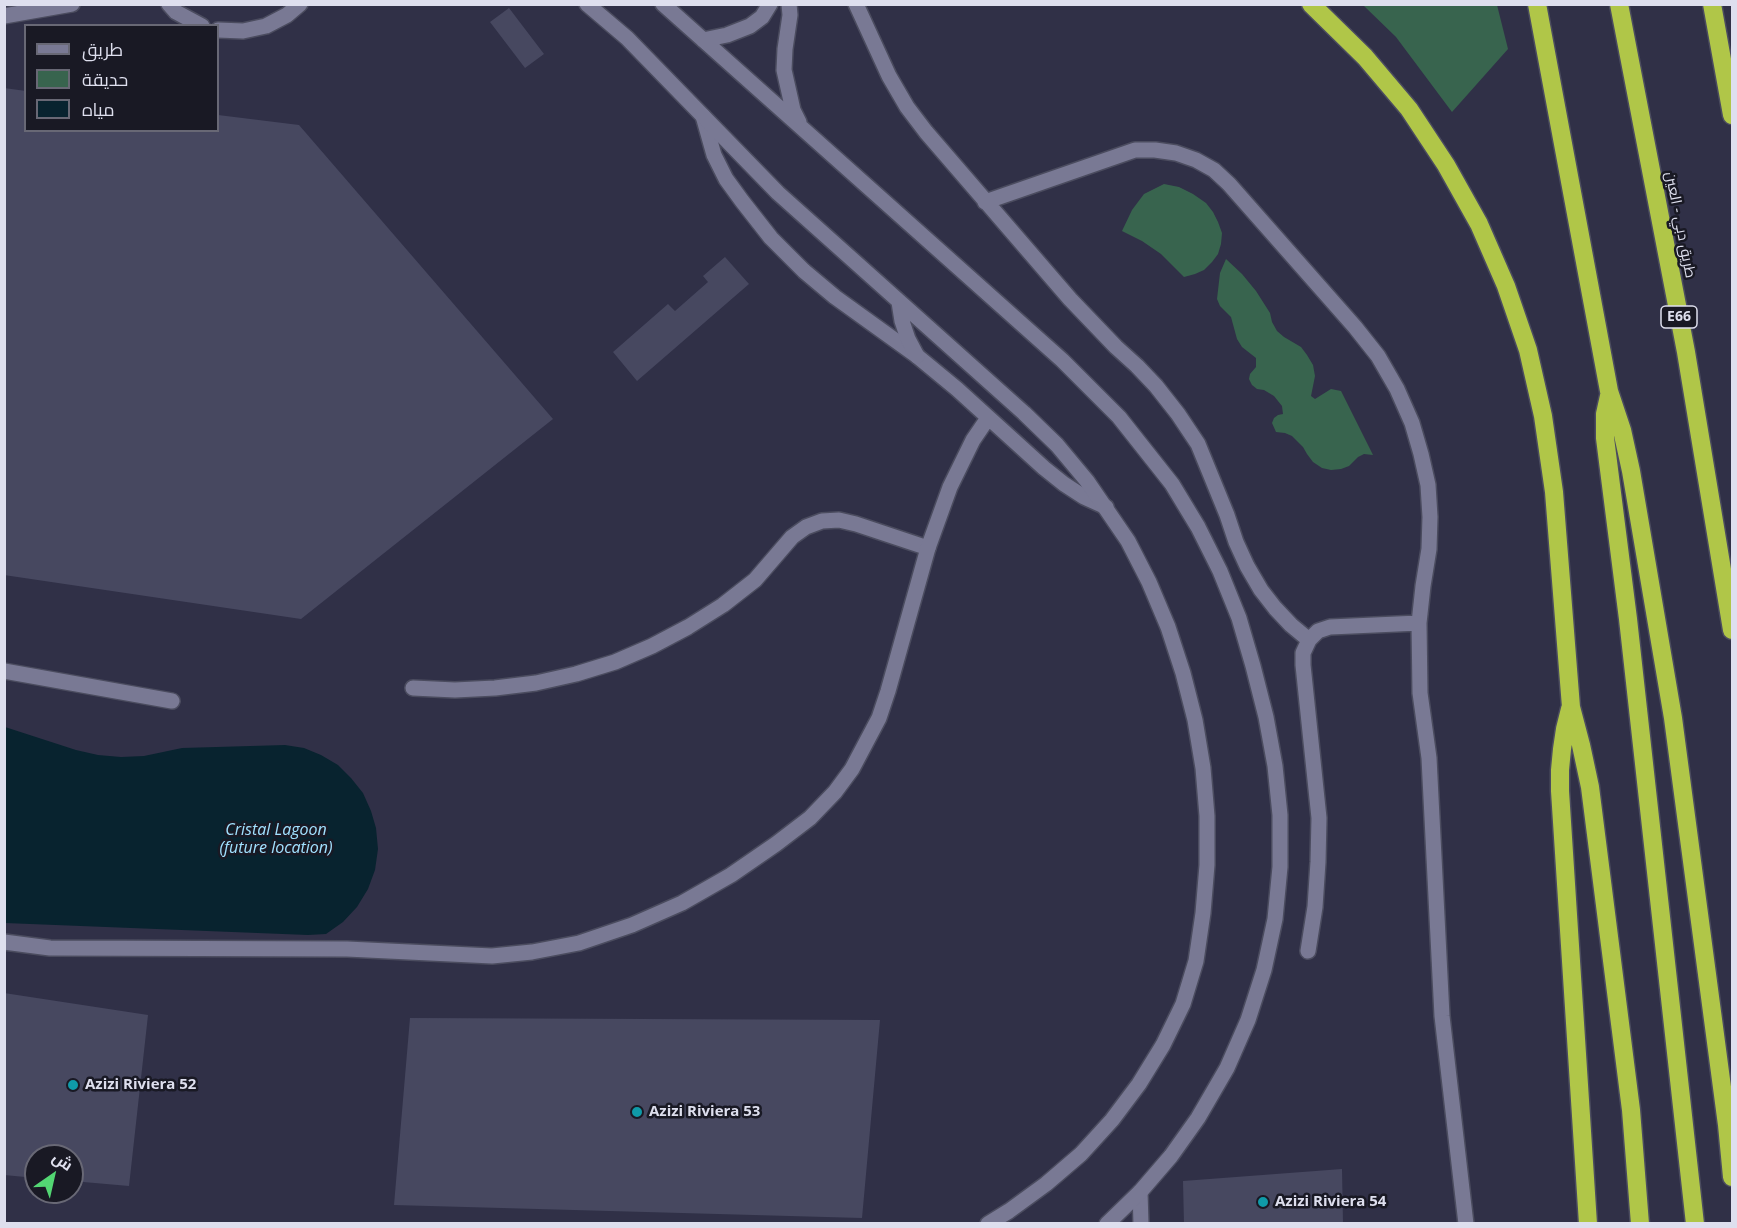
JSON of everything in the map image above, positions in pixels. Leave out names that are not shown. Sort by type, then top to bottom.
[{"type":"highway","points":[[1311,4],[1365,57],[1409,109],[1446,165],[1479,224],[1506,286],[1528,350],[1543,416],[1554,492],[1571,707],[1590,787],[1631,1110],[1640,1224]]},
{"type":"highway","points":[[1537,4],[1609,391],[1622,430],[1631,471],[1673,718],[1728,1125],[1732,1177]]},
{"type":"highway","name":"طريق دبي - العين","points":[[1619,4],[1686,352],[1732,630]]},
{"type":"highway","points":[[1712,4],[1732,115]]},
{"type":"highway","points":[[1609,391],[1605,414],[1605,438],[1628,619],[1695,1224]]},
{"type":"highway","points":[[1571,707],[1565,729],[1560,770],[1588,1224]]},
{"type":"street","points":[[4,16],[72,4]]},
{"type":"street","points":[[168,4],[176,12],[198,24]]},
{"type":"street","points":[[219,30],[243,31],[266,26],[287,15],[300,4]]},
{"type":"street","points":[[587,4],[627,38],[778,192],[1024,413],[1057,446],[1087,480],[1133,551],[1168,627],[1195,720],[1203,768],[1207,816],[1207,865],[1196,961],[1183,1004],[1163,1045],[1139,1084],[1112,1120],[1081,1154],[1047,1184],[988,1224]]},
{"type":"street","points":[[663,4],[1062,360],[1119,417],[1172,484],[1198,527],[1220,571],[1239,618],[1266,717],[1280,814],[1280,867],[1275,919],[1264,970],[1248,1020],[1227,1068],[1198,1118],[1171,1156],[1140,1192],[1107,1224]]},
{"type":"street","points":[[703,40],[727,35],[750,26],[762,17],[770,4]]},
{"type":"street","points":[[789,4],[790,15],[784,49],[784,70],[793,110],[802,127]]},
{"type":"street","points":[[856,4],[889,76],[907,107],[926,132],[1070,299],[1156,386],[1178,414],[1198,444],[1247,566],[1275,608],[1309,640]]},
{"type":"street","points":[[703,116],[714,155],[726,179],[771,238],[804,271],[835,297],[917,356],[1064,484],[1106,507]]},
{"type":"street","points":[[985,202],[1135,150],[1176,153],[1196,160],[1214,170],[1229,184],[1355,327],[1383,364],[1397,389],[1412,423],[1428,485],[1429,549],[1419,623],[1420,693],[1429,758],[1442,1016],[1466,1224]]},
{"type":"street","points":[[899,302],[905,330],[917,356]]},
{"type":"street","points":[[4,942],[50,948],[347,949],[492,956],[532,952],[579,943],[632,925],[682,903],[731,875],[810,818],[835,792],[852,769],[879,718],[928,548],[950,487],[973,440],[988,418]]},
{"type":"street","points":[[413,688],[455,690],[536,683],[576,674],[624,658],[688,627],[723,605],[755,580],[792,537],[806,527],[822,521],[839,520],[856,524],[928,548]]},
{"type":"street","points":[[1308,951],[1315,907],[1319,818],[1303,652],[1309,640],[1318,631],[1330,627],[1419,623]]},
{"type":"street","points":[[4,671],[172,701]]},
{"type":"street","points":[[1140,1192],[1141,1224]]},
{"type":"green space","points":[[1363,5],[1497,5],[1508,49],[1452,112],[1396,37]]},
{"type":"green space","points":[[1164,184],[1179,187],[1206,203],[1213,212],[1222,233],[1218,254],[1204,270],[1195,274],[1184,277],[1161,254],[1122,231],[1132,210],[1144,194]]},
{"type":"green space","points":[[1226,259],[1256,291],[1270,313],[1277,331],[1301,347],[1307,355],[1313,365],[1315,376],[1311,396],[1315,399],[1331,389],[1341,391],[1373,455],[1364,454],[1349,466],[1341,469],[1322,468],[1313,462],[1292,436],[1276,432],[1272,423],[1274,418],[1283,414],[1282,406],[1274,396],[1252,385],[1249,379],[1256,367],[1256,358],[1242,347],[1237,339],[1231,317],[1220,306],[1217,299],[1220,273]]},
{"type":"water","name":"Cristal Lagoon (future location)","points":[[5,727],[98,755],[144,756],[182,748],[285,745],[304,748],[321,755],[338,765],[351,778],[363,793],[371,811],[376,828],[378,849],[375,870],[368,889],[357,907],[343,922],[326,934],[5,923]]},
{"type":"building","points":[[509,8],[544,54],[525,68],[490,22]]},
{"type":"building","points":[[4,88],[24,91],[24,132],[219,132],[219,115],[299,125],[553,419],[301,619],[4,575]]},
{"type":"building","points":[[725,257],[749,284],[637,381],[613,352],[668,304],[675,311],[708,282],[703,276]]},
{"type":"building","name":"Azizi Riviera 52","points":[[4,993],[148,1015],[129,1186],[84,1182],[84,1144],[24,1144],[24,1177],[4,1175]]},
{"type":"building","name":"Azizi Riviera 53","points":[[410,1018],[880,1020],[862,1218],[394,1205]]},
{"type":"building","name":"Azizi Riviera 54","points":[[1342,1169],[1343,1224],[1184,1224],[1183,1181]]},
{"type":"place","name":"Azizi Riviera 52","points":[[73,1085]]},
{"type":"place","name":"Azizi Riviera 53","points":[[637,1112]]},
{"type":"place","name":"Azizi Riviera 54","points":[[1263,1202]]}]
